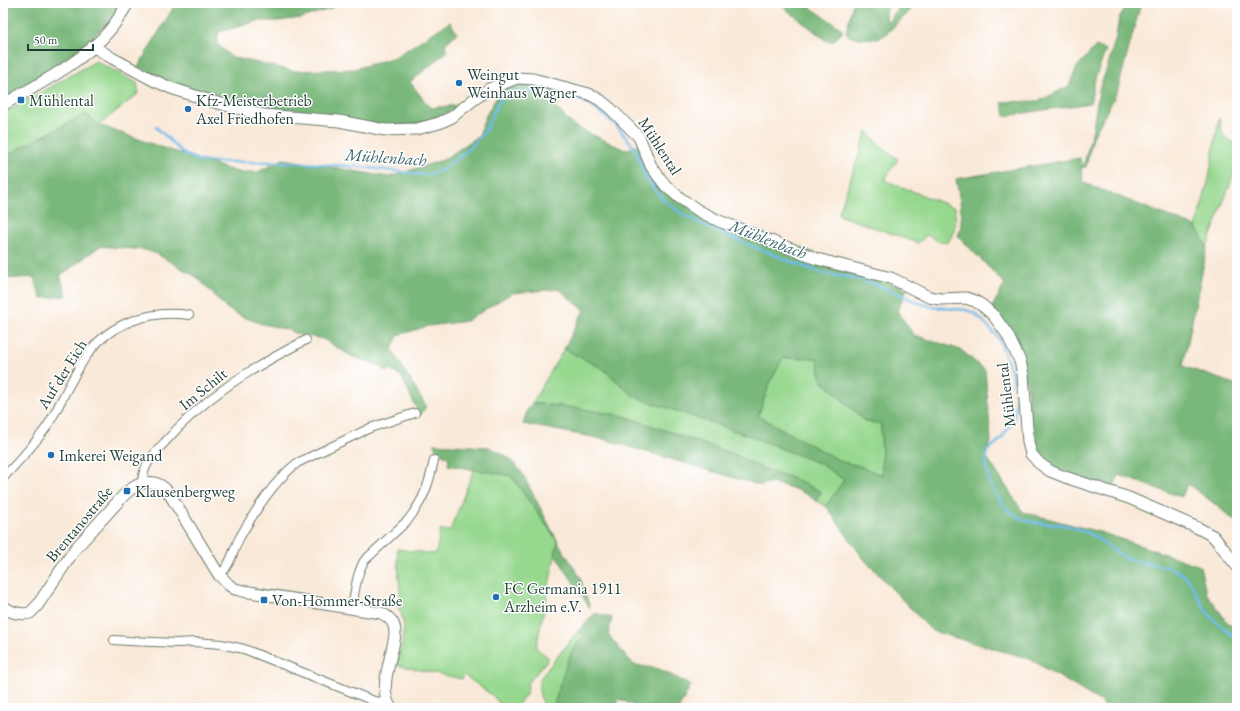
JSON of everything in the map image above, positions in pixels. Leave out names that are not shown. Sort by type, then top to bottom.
[{"type":"street","points":[[3,105],[61,70],[93,46],[109,31],[128,3]]},
{"type":"street","name":"Mühlental","points":[[93,46],[153,80],[171,88],[214,102],[264,115],[339,121],[385,130],[417,129],[439,123],[452,117],[489,89],[518,78],[533,79],[589,94],[610,108],[635,132],[641,141],[653,170],[665,185],[680,198],[699,211],[719,221],[817,259],[890,278],[929,296],[940,299],[966,298],[983,306],[994,316],[1004,329],[1018,356],[1023,374],[1028,442],[1031,454],[1039,463],[1050,471],[1129,498],[1198,528],[1213,536],[1237,566]]},
{"type":"street","name":"Auf der Eich","points":[[3,478],[44,430],[84,359],[100,340],[113,330],[141,317],[168,314],[189,315]]},
{"type":"street","name":"Im Schilt","points":[[142,484],[144,470],[153,456],[171,435],[206,402],[238,378],[266,360],[306,340]]},
{"type":"street","points":[[219,575],[228,566],[238,542],[256,511],[278,481],[290,468],[297,463],[370,428],[415,413]]},
{"type":"street","points":[[352,608],[358,574],[364,561],[408,520],[418,508],[428,487],[434,460]]},
{"type":"street","points":[[142,484],[157,483],[165,488],[219,575],[224,581],[235,589],[381,613],[390,618],[393,621],[395,634],[385,684],[385,696],[389,705]]},
{"type":"street","name":"Brentanostraße","points":[[3,606],[18,614],[30,613],[84,538],[130,489],[142,484]]},
{"type":"street","points":[[114,640],[177,643],[195,642],[233,646],[374,701],[389,705]]},
{"type":"green space","points":[[3,3],[123,3],[100,30],[87,42],[52,68],[3,99]]},
{"type":"green space","points":[[176,3],[340,3],[330,9],[301,18],[279,21],[258,21],[219,32],[217,43],[231,57],[294,71],[355,69],[395,57],[450,22],[457,33],[445,44],[448,51],[410,82],[430,108],[459,105],[436,118],[427,121],[392,126],[272,112],[186,89],[138,67]]},
{"type":"green space","points":[[778,3],[804,3],[842,29],[842,33],[833,41],[827,41]]},
{"type":"green space","points":[[853,3],[887,3],[886,20],[889,21],[902,3],[918,3],[885,35],[877,39],[855,38],[849,36],[846,32]]},
{"type":"green space","points":[[1128,3],[1141,3],[1117,92],[1093,137],[1086,167],[1081,168],[1084,183],[1196,227],[1207,247],[1183,366],[1237,385],[1237,523],[1188,484],[1181,497],[1119,475],[1114,486],[1072,476],[1041,460],[1032,444],[1027,384],[992,307],[1005,284],[958,236],[961,215],[956,179],[1080,158],[1081,165],[1084,164],[1093,128],[1099,90],[1116,37],[1119,18]]},
{"type":"green space","points":[[1096,46],[1106,50],[1095,78],[1090,103],[1005,116],[1002,102],[1039,101],[1069,86],[1077,67]]},
{"type":"green space","points":[[96,61],[137,83],[139,93],[99,125],[85,114],[3,157],[3,114]]},
{"type":"green space","points":[[520,82],[568,91],[555,107],[574,126],[625,150],[640,144],[674,200],[907,289],[897,311],[914,335],[961,350],[985,370],[991,441],[986,456],[1023,512],[1103,533],[1200,566],[1206,593],[1228,623],[1237,630],[1237,708],[1105,708],[1101,702],[1030,659],[932,631],[863,558],[826,506],[844,480],[821,464],[750,436],[635,397],[602,368],[564,349],[584,310],[559,289],[512,293],[466,321],[428,326],[398,335],[392,350],[426,406],[420,416],[401,376],[390,370],[386,372],[380,366],[351,356],[323,339],[297,334],[289,330],[259,323],[241,316],[226,308],[198,278],[157,254],[146,250],[100,246],[60,276],[67,296],[41,298],[34,277],[3,279],[3,157],[86,114],[99,125],[237,172],[258,172],[283,159],[389,177],[443,160],[479,136],[485,117],[503,87]],"holes":[[[783,358],[817,358],[822,380],[866,422],[881,423],[882,475],[856,465],[842,462],[758,416],[769,385]]]},
{"type":"green space","points":[[1219,118],[1223,135],[1237,145],[1237,165],[1207,247],[1196,227],[1209,178]]},
{"type":"green space","points":[[867,131],[881,146],[898,159],[884,180],[955,208],[955,226],[948,243],[940,242],[927,235],[918,243],[838,215]]},
{"type":"green space","points":[[564,349],[602,368],[635,397],[750,436],[821,464],[844,480],[826,506],[816,501],[821,492],[803,483],[787,476],[763,469],[738,456],[624,416],[576,408],[532,403]]},
{"type":"green space","points":[[783,358],[817,358],[822,381],[866,422],[881,423],[882,475],[856,465],[842,462],[758,416],[769,385]]},
{"type":"green space","points":[[532,403],[576,408],[624,416],[738,456],[763,469],[787,476],[821,492],[816,501],[799,491],[786,486],[766,483],[762,486],[603,439],[523,424],[527,411]]},
{"type":"green space","points":[[434,444],[489,447],[508,457],[521,471],[556,538],[511,476],[448,465],[449,458],[436,450]]},
{"type":"green space","points":[[474,469],[511,475],[558,542],[536,648],[549,658],[528,683],[527,693],[515,708],[503,708],[493,696],[464,675],[462,679],[396,665],[402,643],[404,628],[398,608],[400,594],[397,549],[436,554],[440,530],[450,531]]},
{"type":"green space","points":[[558,542],[580,577],[590,608],[555,554]]},
{"type":"green space","points":[[595,613],[612,618],[608,635],[634,665],[659,669],[691,685],[679,708],[640,708],[619,699],[616,708],[553,708],[565,668],[572,651],[584,635],[578,631]]},
{"type":"green space","points":[[578,631],[584,635],[572,651],[565,668],[553,708],[546,708],[539,693],[541,677]]},
{"type":"waterway","name":"Mühlenbach","points":[[156,127],[184,154],[200,161],[287,162],[361,167],[427,175],[443,170],[469,149],[485,131],[498,102],[509,93],[531,91],[572,97],[589,104],[616,125],[634,147],[644,175],[657,193],[682,214],[718,232],[825,274],[860,279],[916,302],[933,307],[966,310],[974,313],[998,337],[1012,373],[1016,392],[1014,420],[1001,439],[987,451],[987,472],[994,492],[999,500],[1014,515],[1024,520],[1033,523],[1066,525],[1084,531],[1127,558],[1169,568],[1182,574],[1191,583],[1210,616],[1237,638]]},
{"type":"place","name":"Weingut Weinhaus Wagner","points":[[459,83]]},
{"type":"place","name":"Mühlental","points":[[21,100]]},
{"type":"place","name":"Kfz-Meisterbetrieb Axel Friedhofen","points":[[188,109]]},
{"type":"place","name":"Imkerei Weigand","points":[[51,455]]},
{"type":"place","name":"Klausenbergweg","points":[[127,491]]},
{"type":"place","name":"FC Germania 1911 Arzheim e.V.","points":[[496,597]]},
{"type":"place","name":"Von-Hommer-Straße","points":[[264,600]]}]
